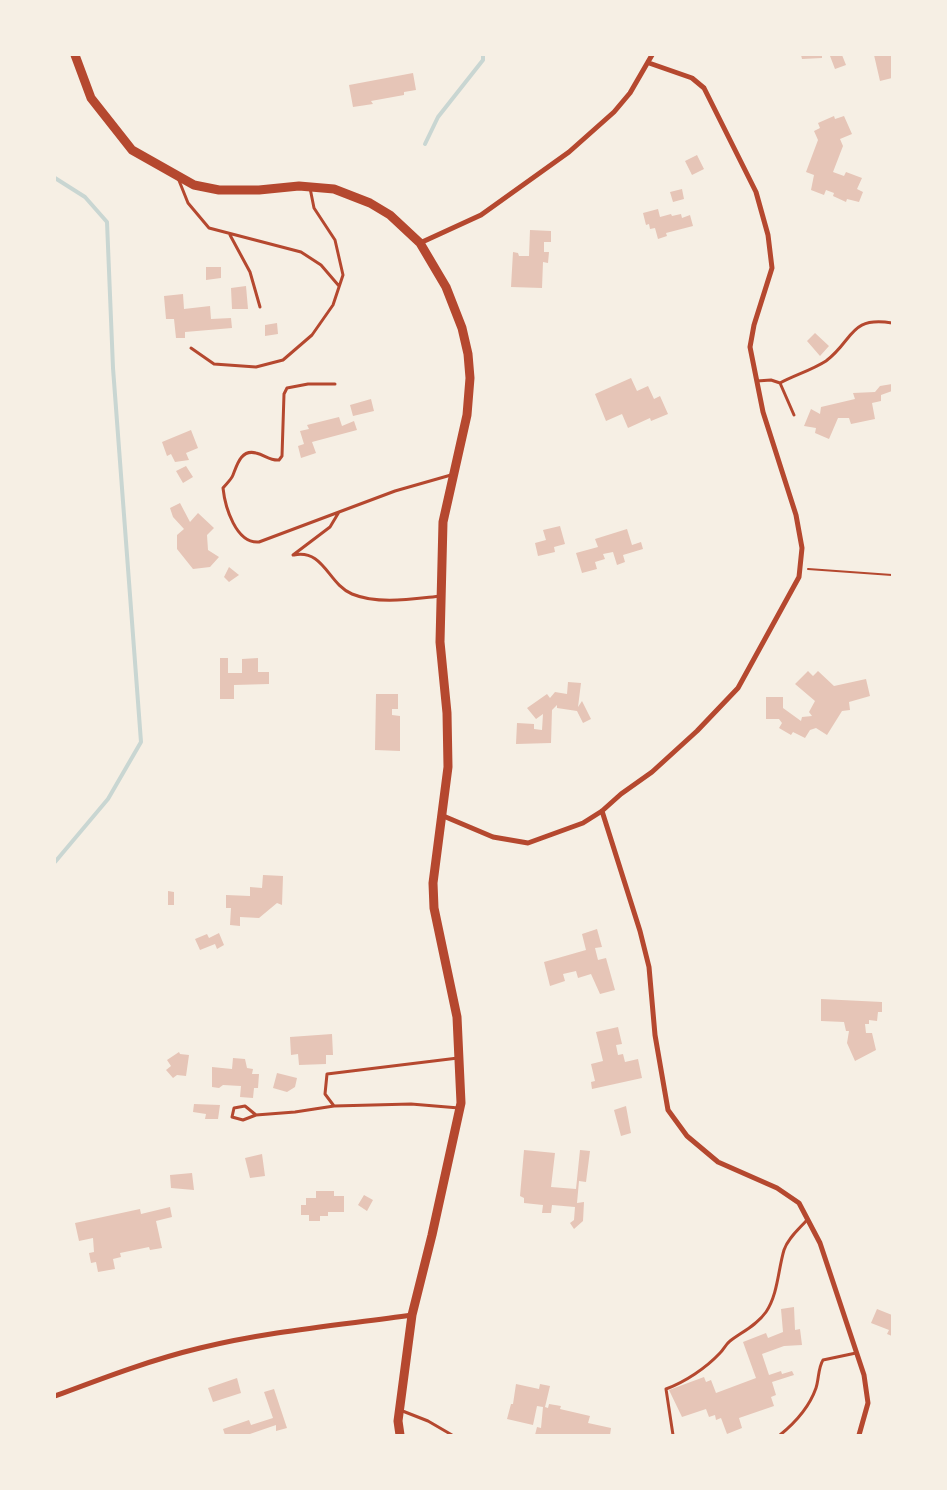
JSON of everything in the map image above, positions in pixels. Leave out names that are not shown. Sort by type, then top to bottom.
[{"type":"main road","points":[[75,55],[91,98],[132,150],[194,185],[219,190],[310,187],[334,189],[370,203],[390,215],[420,243],[446,287],[462,328],[468,354],[470,378],[467,415],[443,522],[440,642],[448,767],[434,861],[433,892],[434,908],[457,1017],[460,1108],[412,1315],[399,1410],[400,1435]]},
{"type":"street","points":[[420,243],[480,215],[569,152],[614,112],[630,93],[652,55]]},
{"type":"street","points":[[441,815],[493,838],[528,843],[583,823],[602,811],[620,794],[652,772],[691,737],[738,688],[799,577],[802,548],[796,515],[763,412],[750,347],[754,325],[772,268],[768,236],[756,192],[704,88],[692,78],[649,63]]},
{"type":"street","points":[[602,811],[640,930],[646,958],[655,1035],[668,1110],[686,1136],[718,1162],[777,1188],[799,1203],[830,1267],[864,1375],[868,1403],[859,1435]]},
{"type":"street","points":[[55,1396],[141,1364],[202,1348],[274,1334],[412,1315]]},
{"type":"lane","points":[[176,175],[188,203],[209,228],[300,252],[321,266],[339,287]]},
{"type":"lane","points":[[191,348],[214,364],[256,368],[283,360],[312,335],[333,305],[343,275],[335,240],[314,208],[310,187]]},
{"type":"lane","points":[[230,234],[250,272],[260,307]]},
{"type":"lane","points":[[757,381],[771,380],[780,383],[826,361],[863,324],[876,320],[892,323]]},
{"type":"lane","points":[[780,383],[794,415]]},
{"type":"lane","points":[[335,384],[308,384],[287,388],[284,394],[282,456],[279,460],[274,460],[255,452],[247,453],[237,461],[232,477],[223,488],[224,501],[245,540],[252,543],[259,542],[395,491],[454,474]]},
{"type":"lane","points":[[339,512],[330,527],[293,556],[304,553],[314,557],[341,587],[352,594],[391,601],[441,596]]},
{"type":"lane","points":[[334,1106],[325,1094],[327,1074],[459,1058]]},
{"type":"lane","points":[[256,1115],[245,1106],[234,1108],[232,1117],[243,1120],[256,1115],[334,1106],[411,1104],[460,1108]]},
{"type":"lane","points":[[673,1435],[666,1389],[676,1385],[706,1365],[721,1352],[728,1342],[766,1313],[776,1288],[784,1249],[794,1233],[808,1219]]},
{"type":"lane","points":[[780,1435],[794,1424],[809,1402],[816,1389],[823,1360],[857,1353]]},
{"type":"lane","points":[[399,1410],[428,1421],[452,1435]]},
{"type":"path","points":[[801,568],[892,575]]},
{"type":"building","points":[[801,55],[822,55],[822,58],[802,59]]},
{"type":"building","points":[[842,55],[846,65],[835,69],[830,56]]},
{"type":"building","points":[[874,55],[892,55],[892,78],[880,81]]},
{"type":"building","points":[[413,73],[416,90],[404,92],[404,95],[371,101],[373,104],[353,107],[349,85]]},
{"type":"building","points":[[834,116],[835,119],[844,116],[852,134],[840,139],[843,146],[833,172],[844,176],[846,172],[862,178],[857,189],[863,192],[859,202],[847,199],[846,202],[833,196],[834,193],[826,190],[824,195],[811,190],[814,175],[806,172],[818,140],[814,131],[820,128],[818,123]]},
{"type":"building","points":[[697,155],[704,169],[692,175],[685,161]]},
{"type":"building","points":[[682,189],[684,199],[673,202],[670,192]]},
{"type":"building","points":[[658,209],[660,217],[681,214],[682,218],[690,215],[693,226],[666,233],[667,236],[658,239],[655,228],[650,229],[649,224],[646,225],[643,213]]},
{"type":"building","points":[[530,230],[551,231],[551,242],[544,242],[544,252],[549,252],[548,263],[543,262],[542,288],[511,287],[513,252],[518,253],[519,256],[529,256]]},
{"type":"building","points":[[206,267],[221,267],[221,278],[206,280]]},
{"type":"building","points":[[246,286],[248,309],[232,309],[231,288]]},
{"type":"building","points":[[183,294],[184,309],[210,306],[211,319],[231,318],[232,328],[185,332],[185,338],[176,338],[174,319],[166,319],[164,296]]},
{"type":"building","points":[[277,323],[278,334],[265,336],[265,325]]},
{"type":"building","points":[[815,333],[829,346],[820,356],[807,341]]},
{"type":"building","points":[[631,378],[637,391],[648,386],[654,399],[660,396],[668,414],[651,421],[650,418],[628,428],[622,414],[606,421],[595,394]]},
{"type":"building","points":[[892,384],[892,391],[881,395],[881,401],[872,403],[875,419],[851,424],[849,418],[838,418],[829,439],[815,433],[816,428],[804,426],[811,409],[820,414],[821,407],[855,399],[853,393],[875,392],[880,386]]},
{"type":"building","points":[[371,399],[374,411],[353,416],[350,405]]},
{"type":"building","points":[[339,417],[342,426],[354,421],[357,430],[312,442],[316,453],[301,458],[298,446],[304,444],[300,431],[309,429],[307,425]]},
{"type":"building","points":[[191,430],[198,448],[186,453],[189,460],[175,462],[171,454],[167,456],[162,442]]},
{"type":"building","points":[[186,466],[193,477],[183,483],[176,471]]},
{"type":"building","points":[[180,503],[190,522],[198,513],[214,528],[207,535],[208,550],[219,557],[210,567],[193,569],[177,549],[177,535],[184,529],[173,517],[170,508]]},
{"type":"building","points":[[560,526],[565,544],[554,547],[555,552],[538,556],[535,543],[546,540],[543,530]]},
{"type":"building","points":[[627,529],[632,545],[641,542],[643,549],[623,555],[625,562],[617,565],[613,552],[603,554],[605,559],[595,562],[597,569],[582,573],[576,553],[598,547],[595,539]]},
{"type":"building","points":[[229,567],[239,575],[229,582],[224,577]]},
{"type":"building","points":[[220,658],[228,658],[228,673],[242,673],[242,659],[258,658],[258,672],[269,672],[269,684],[234,685],[234,699],[220,699]]},
{"type":"building","points":[[808,671],[813,676],[818,671],[834,686],[866,679],[870,696],[849,702],[850,710],[842,711],[827,735],[816,728],[810,730],[805,738],[793,732],[791,735],[779,728],[782,723],[779,719],[766,719],[766,697],[783,697],[783,708],[801,721],[802,717],[812,716],[809,712],[815,701],[795,684]]},
{"type":"building","points":[[568,682],[581,683],[578,707],[582,701],[591,719],[583,723],[577,711],[557,708],[557,705],[552,710],[551,743],[516,744],[517,723],[534,724],[534,729],[542,730],[543,714],[536,719],[527,708],[547,694],[550,698],[555,692],[567,694]]},
{"type":"building","points":[[376,694],[398,694],[398,709],[392,709],[392,715],[400,716],[400,751],[375,750]]},
{"type":"building","points":[[263,875],[283,876],[282,905],[277,903],[259,918],[240,917],[240,926],[230,925],[231,908],[226,908],[226,895],[250,896],[250,887],[262,888]]},
{"type":"building","points":[[168,891],[174,892],[174,905],[168,905]]},
{"type":"building","points":[[597,929],[602,947],[595,948],[598,960],[606,958],[615,990],[600,994],[591,974],[578,978],[576,971],[563,974],[565,981],[550,986],[544,962],[586,950],[582,934]]},
{"type":"building","points":[[219,933],[224,945],[217,949],[215,944],[200,950],[195,939],[207,934],[209,938]]},
{"type":"building","points":[[821,999],[882,1002],[882,1012],[878,1012],[877,1021],[869,1020],[869,1024],[865,1024],[866,1033],[872,1033],[876,1050],[855,1061],[847,1043],[849,1031],[846,1031],[844,1022],[821,1021]]},
{"type":"building","points":[[618,1027],[622,1044],[616,1045],[618,1055],[623,1054],[625,1062],[638,1059],[642,1078],[592,1089],[591,1082],[595,1081],[591,1064],[603,1061],[596,1032]]},
{"type":"building","points":[[332,1034],[333,1055],[326,1055],[326,1064],[299,1065],[298,1054],[291,1055],[290,1037]]},
{"type":"building","points":[[179,1052],[180,1054],[189,1055],[186,1076],[177,1075],[173,1078],[166,1070],[171,1066],[167,1060]]},
{"type":"building","points":[[233,1058],[245,1059],[247,1068],[253,1069],[252,1074],[259,1074],[258,1088],[254,1088],[253,1098],[240,1097],[241,1086],[223,1085],[219,1088],[212,1087],[212,1067],[232,1069]]},
{"type":"building","points":[[277,1073],[297,1078],[295,1087],[287,1092],[273,1088]]},
{"type":"building","points":[[194,1104],[220,1105],[218,1119],[205,1119],[206,1114],[193,1112]]},
{"type":"building","points":[[626,1106],[631,1133],[621,1136],[614,1110]]},
{"type":"building","points":[[524,1150],[555,1153],[551,1187],[576,1189],[580,1150],[590,1151],[586,1182],[579,1181],[577,1203],[584,1202],[583,1221],[574,1229],[570,1223],[574,1220],[575,1207],[552,1205],[551,1213],[542,1213],[543,1205],[524,1203],[524,1198],[520,1196]]},
{"type":"building","points":[[262,1154],[265,1176],[250,1178],[245,1158]]},
{"type":"building","points":[[192,1173],[194,1190],[171,1188],[170,1175]]},
{"type":"building","points":[[316,1191],[334,1191],[334,1196],[344,1196],[344,1212],[328,1212],[328,1216],[320,1216],[320,1221],[309,1221],[309,1215],[301,1215],[301,1205],[306,1205],[306,1198],[316,1198]]},
{"type":"building","points":[[364,1195],[373,1200],[367,1211],[358,1205]]},
{"type":"building","points":[[170,1207],[172,1217],[156,1221],[162,1248],[150,1250],[149,1247],[120,1253],[121,1257],[113,1259],[115,1269],[98,1272],[96,1262],[91,1263],[89,1253],[94,1252],[93,1238],[79,1241],[75,1223],[140,1209],[141,1214]]},
{"type":"building","points":[[794,1307],[795,1330],[800,1329],[802,1345],[784,1346],[762,1354],[769,1375],[781,1371],[782,1374],[792,1371],[794,1375],[772,1382],[776,1395],[771,1397],[774,1406],[739,1418],[742,1428],[727,1434],[721,1418],[716,1420],[715,1415],[709,1417],[706,1409],[682,1417],[669,1390],[704,1377],[706,1382],[711,1380],[716,1393],[756,1378],[743,1342],[766,1333],[768,1338],[783,1332],[781,1309]]},
{"type":"building","points":[[877,1309],[892,1315],[892,1336],[887,1334],[889,1330],[871,1323]]},
{"type":"building","points":[[237,1378],[241,1393],[213,1402],[208,1388]]},
{"type":"building","points":[[516,1384],[539,1389],[540,1384],[550,1386],[545,1407],[548,1408],[549,1404],[561,1406],[560,1409],[590,1416],[588,1423],[611,1428],[610,1435],[535,1435],[537,1427],[541,1428],[543,1407],[537,1406],[533,1425],[507,1419],[511,1404],[513,1404]]},
{"type":"building","points":[[274,1389],[287,1428],[276,1431],[276,1425],[247,1435],[225,1435],[223,1429],[249,1420],[251,1425],[273,1418],[264,1392]]},
{"type":"waterway","points":[[425,144],[438,117],[483,60],[483,55]]},
{"type":"waterway","points":[[55,178],[85,197],[107,222],[113,368],[141,742],[108,799],[55,862]]}]
